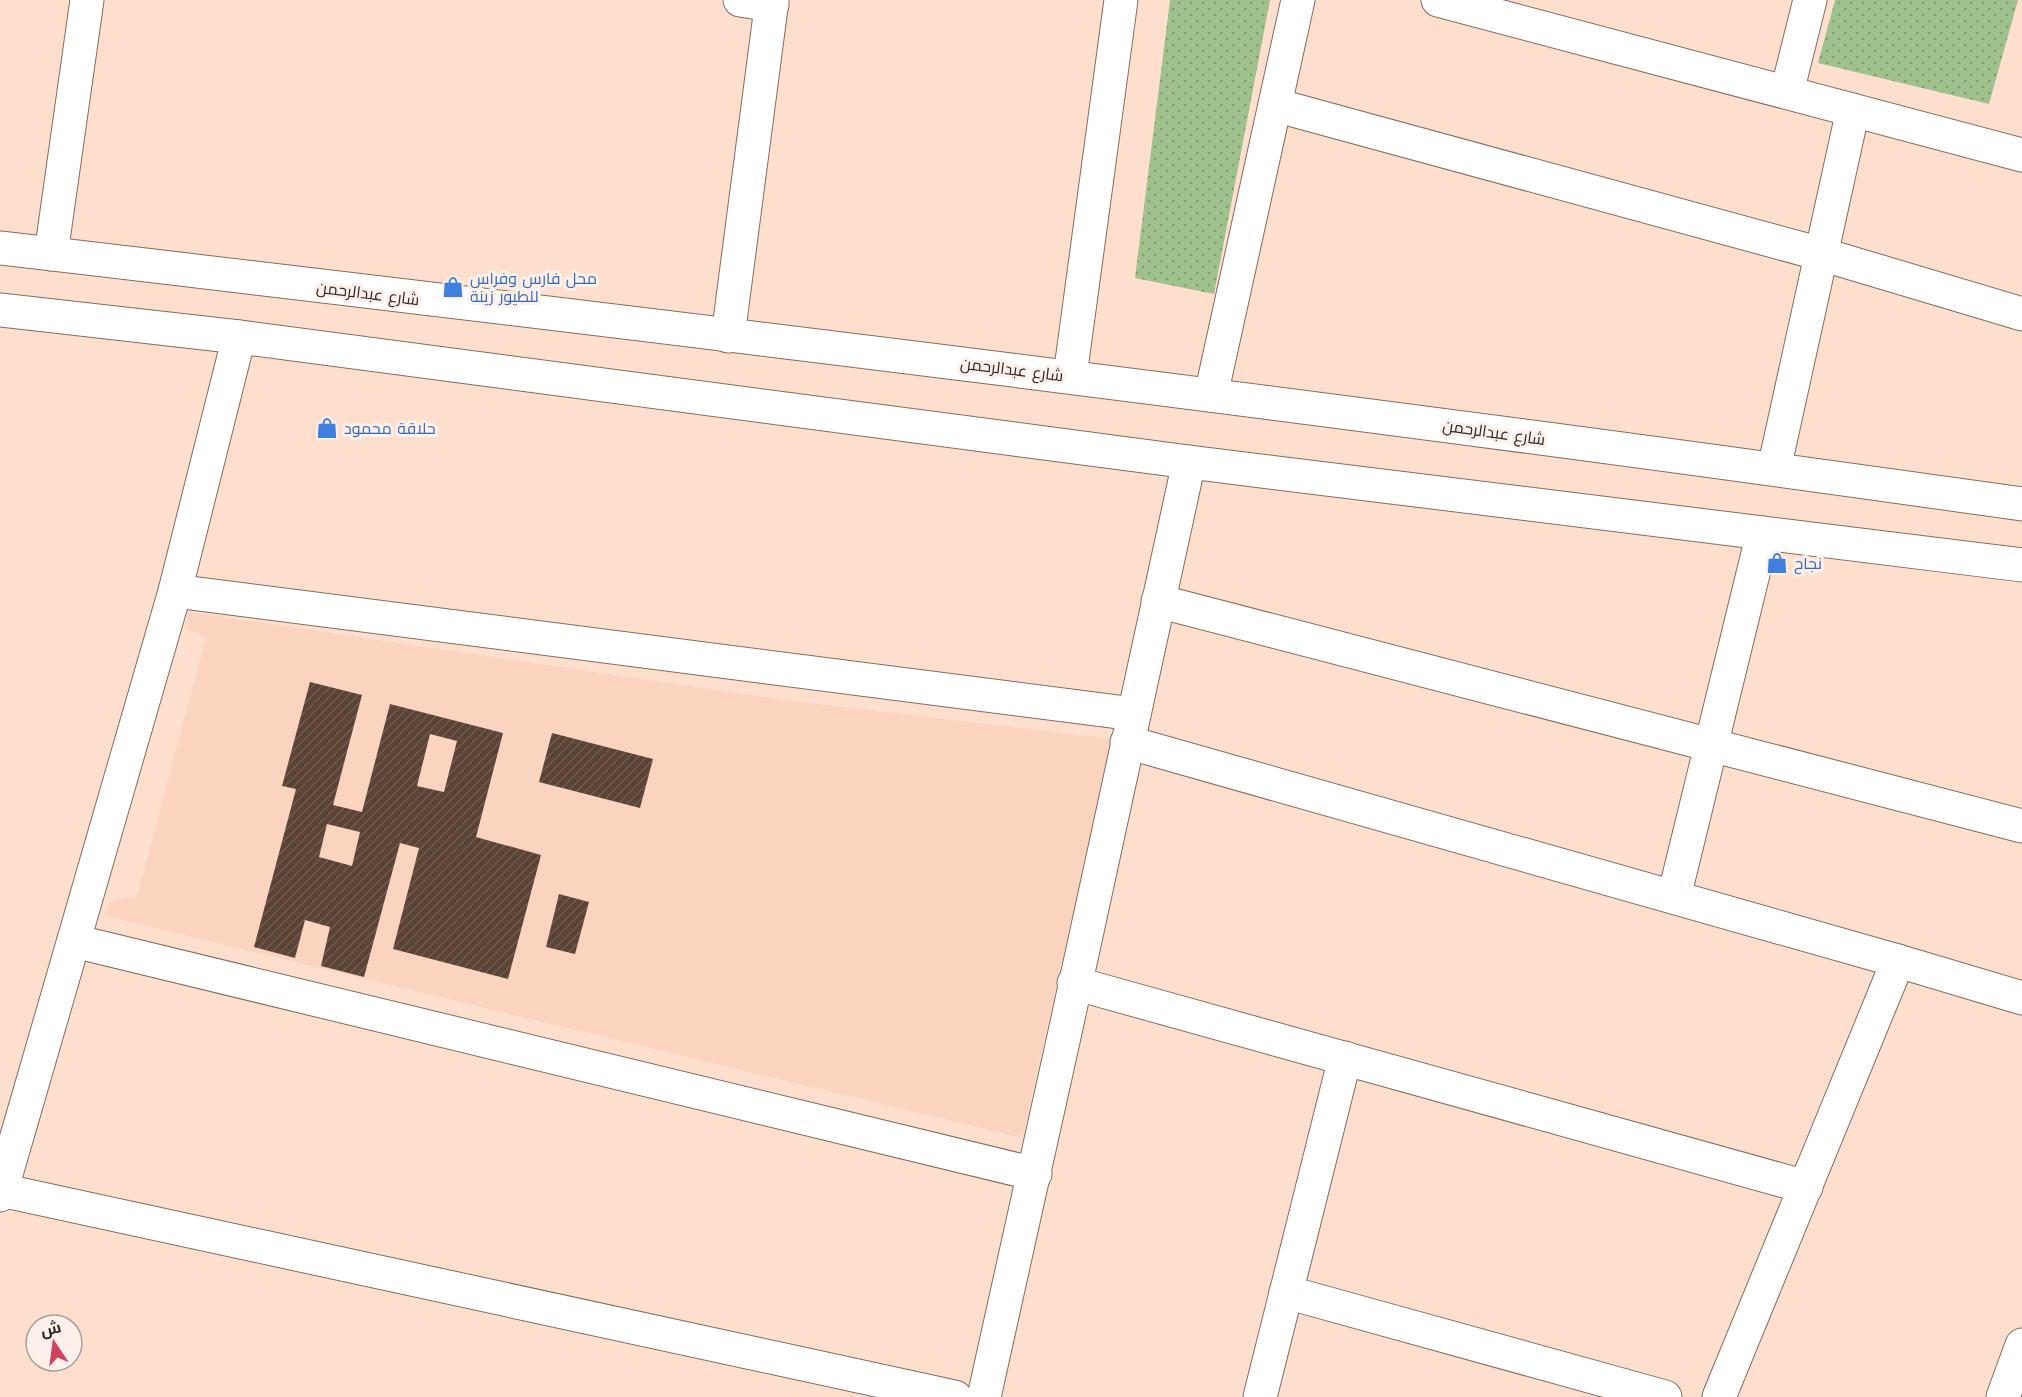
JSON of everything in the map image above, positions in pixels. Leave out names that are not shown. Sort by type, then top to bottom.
[{"type":"street","points":[[51,254],[87,0]]},
{"type":"street","points":[[1070,376],[1121,0]]},
{"type":"street","points":[[1211,395],[1298,0]]},
{"type":"street","points":[[1438,0],[1853,110],[2020,146]]},
{"type":"street","points":[[1787,92],[1810,0]]},
{"type":"street","points":[[728,336],[761,2]]},
{"type":"street","points":[[1275,105],[1821,254],[2022,314]]},
{"type":"street","points":[[1774,469],[1853,110]]},
{"type":"street","name":"شارع عبدالرحمن","points":[[0,249],[1070,376],[2022,504]]},
{"type":"street","points":[[0,310],[238,337],[1189,462],[2022,565]]},
{"type":"street","points":[[238,337],[175,591],[1,1192],[955,1397]]},
{"type":"street","points":[[984,1397],[1035,1174],[1074,983],[1189,462]]},
{"type":"street","points":[[1674,897],[1763,533]]},
{"type":"street","points":[[175,591],[1130,728],[1674,897],[2022,998]]},
{"type":"street","points":[[1158,601],[2022,826]]},
{"type":"street","points":[[74,941],[1035,1174]]},
{"type":"street","points":[[1719,1397],[1898,961]]},
{"type":"street","points":[[1074,983],[1806,1187]]},
{"type":"street","points":[[1260,1397],[1345,1058]]},
{"type":"street","points":[[1286,1292],[1665,1397]]},
{"type":"street","points":[[2003,1397],[2022,1345]]},
{"type":"shaded area","points":[[189,612],[784,700],[1112,739],[1022,1138],[105,916],[110,901],[137,897],[206,637],[185,628]]},
{"type":"green space","points":[[1170,0],[1270,0],[1214,294],[1135,278]]},
{"type":"green space","points":[[1835,0],[2018,0],[1989,104],[1818,63]]},
{"type":"building","points":[[310,682],[362,695],[333,805],[362,812],[390,704],[503,733],[476,837],[541,855],[508,979],[393,949],[419,848],[400,843],[364,977],[321,966],[330,927],[305,920],[295,958],[254,947],[296,789],[282,786]],"holes":[[[430,734],[457,741],[444,792],[417,786]],[[327,824],[360,832],[352,866],[319,857]]]},
{"type":"building","points":[[552,733],[653,759],[640,808],[539,782]]},
{"type":"building","points":[[559,894],[589,902],[575,954],[546,947]]},
{"type":"place","name":"محل فارس وفراس للطيور زينة","points":[[453,287]]},
{"type":"place","name":"حلاقة محمود","points":[[327,428]]},
{"type":"place","name":"نجاح","points":[[1777,563]]}]
